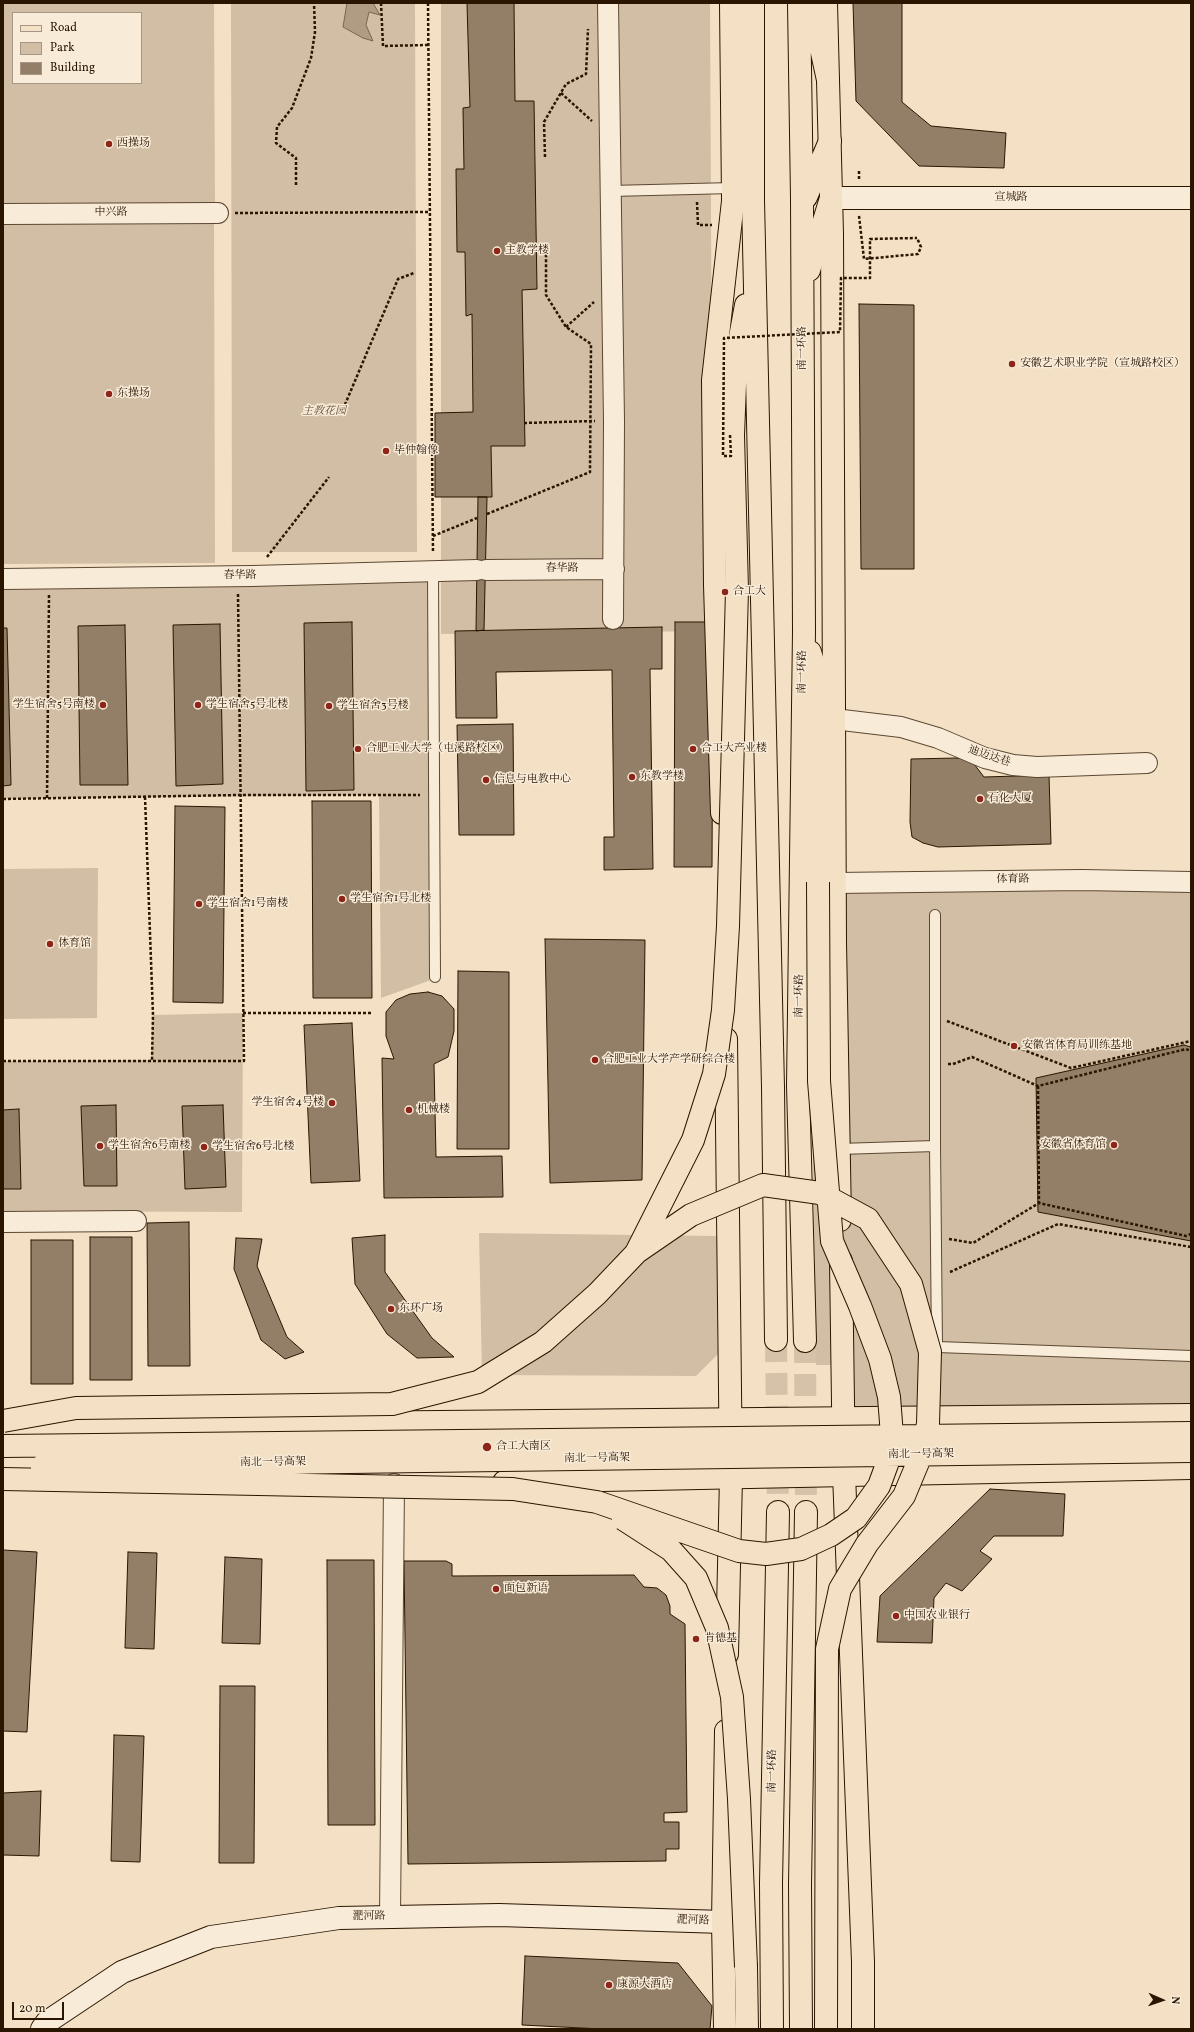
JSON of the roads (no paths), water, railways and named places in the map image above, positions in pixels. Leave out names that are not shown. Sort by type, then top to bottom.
[{"type":"main road","points":[[731,3],[733,195]]},
{"type":"main road","points":[[753,3],[754,259],[772,1071],[776,1340]]},
{"type":"main road","name":"南一环路","points":[[799,3],[803,292],[804,631],[798,1086],[805,1341]]},
{"type":"main road","points":[[811,3],[828,80]]},
{"type":"main road","points":[[3,1479],[513,1489],[597,1502],[739,1551],[766,1554],[801,1549],[831,1535],[856,1518],[879,1486],[893,1448],[889,1397],[880,1359],[860,1306],[832,1240],[820,1081],[834,719],[831,198],[826,3]]},
{"type":"main road","points":[[724,2029],[723,1922],[731,1477],[725,925],[716,584],[714,380],[733,195],[753,62]]},
{"type":"main road","points":[[802,206],[830,142]]},
{"type":"main road","points":[[803,292],[831,198]]},
{"type":"main road","points":[[637,1252],[694,1140],[714,1074],[723,1010],[728,926],[737,590],[733,435],[736,359],[754,259]]},
{"type":"main road","points":[[804,631],[819,682],[839,1149],[844,1474],[863,1962],[863,2029]]},
{"type":"main road","points":[[3,1421],[76,1408],[392,1404],[478,1382],[543,1342],[597,1294],[637,1252],[691,1215],[764,1185],[820,1193],[868,1219],[911,1284],[930,1352],[928,1424],[919,1460],[904,1496],[867,1544],[840,1589],[827,1649],[826,2029]]},
{"type":"main road","points":[[3,1426],[1191,1415]]},
{"type":"main road","name":"南北一号高架","points":[[3,1446],[1191,1433]]},
{"type":"main road","name":"南北一号高架","points":[[3,1466],[1191,1451]]},
{"type":"main road","points":[[3,1490],[394,1484],[1191,1468]]},
{"type":"main road","points":[[597,1502],[671,1550],[696,1578],[717,1628],[732,1697],[739,1799],[747,2029]]},
{"type":"main road","name":"南一环路","points":[[772,2029],[771,1883],[778,1512]]},
{"type":"main road","points":[[801,2029],[800,1885],[806,1512]]},
{"type":"street","points":[[608,3],[614,421],[613,619]]},
{"type":"street","name":"宣城路","points":[[831,198],[1191,198]]},
{"type":"street","name":"中兴路","points":[[3,214],[218,213]]},
{"type":"street","name":"春华路","points":[[3,579],[614,569]]},
{"type":"street","name":"迪迈达巷","points":[[834,719],[901,727],[938,738],[985,758],[1013,765],[1037,768],[1147,764]]},
{"type":"street","name":"体育路","points":[[827,882],[1082,880],[1191,882]]},
{"type":"street","points":[[3,1222],[136,1221]]},
{"type":"street","points":[[390,1917],[394,1484]]},
{"type":"street","name":"淝河路","points":[[42,2029],[47,2022],[122,1972],[211,1937],[339,1918],[499,1915],[723,1922]]},
{"type":"lane","points":[[610,191],[733,195]]},
{"type":"lane","points":[[434,572],[435,977]]},
{"type":"lane","points":[[936,915],[935,1146],[937,1347],[1191,1356]]},
{"type":"lane","points":[[839,1149],[935,1146]]},
{"type":"tunnel","points":[[776,1340],[778,1512]]},
{"type":"tunnel","points":[[805,1341],[806,1512]]},
{"type":"place","name":"西操场","points":[[109,144]]},
{"type":"place","name":"主教学楼","points":[[497,251]]},
{"type":"place","name":"安徽艺术职业学院（宣城路校区）","points":[[1012,364]]},
{"type":"place","name":"东操场","points":[[109,394]]},
{"type":"place","name":"毕仲翰像","points":[[386,451]]},
{"type":"place","name":"合工大","points":[[725,592]]},
{"type":"place","name":"学生宿舍5号南楼","points":[[103,705]]},
{"type":"place","name":"学生宿舍5号北楼","points":[[198,705]]},
{"type":"place","name":"学生宿舍3号楼","points":[[329,706]]},
{"type":"place","name":"合肥工业大学（屯溪路校区）","points":[[358,749]]},
{"type":"place","name":"合工大产业楼","points":[[693,749]]},
{"type":"place","name":"东教学楼","points":[[632,777]]},
{"type":"place","name":"信息与电教中心","points":[[486,780]]},
{"type":"place","name":"石化大厦","points":[[980,799]]},
{"type":"place","name":"学生宿舍1号北楼","points":[[342,899]]},
{"type":"place","name":"学生宿舍1号南楼","points":[[199,904]]},
{"type":"place","name":"体育馆","points":[[50,944]]},
{"type":"place","name":"安徽省体育局训练基地","points":[[1014,1046]]},
{"type":"place","name":"合肥工业大学产学研综合楼","points":[[595,1060]]},
{"type":"place","name":"学生宿舍4号楼","points":[[332,1103]]},
{"type":"place","name":"机械楼","points":[[409,1110]]},
{"type":"place","name":"安徽省体育馆","points":[[1114,1145]]},
{"type":"place","name":"学生宿舍6号南楼","points":[[100,1146]]},
{"type":"place","name":"学生宿舍6号北楼","points":[[204,1147]]},
{"type":"place","name":"东环广场","points":[[391,1309]]},
{"type":"place","name":"合工大南区","points":[[487,1447]]},
{"type":"place","name":"面包新语","points":[[496,1589]]},
{"type":"place","name":"中国农业银行","points":[[896,1616]]},
{"type":"place","name":"肯德基","points":[[696,1639]]},
{"type":"place","name":"康源大酒店","points":[[609,1985]]},
{"type":"park label","name":"主教花园","points":[[324,412]]}]
